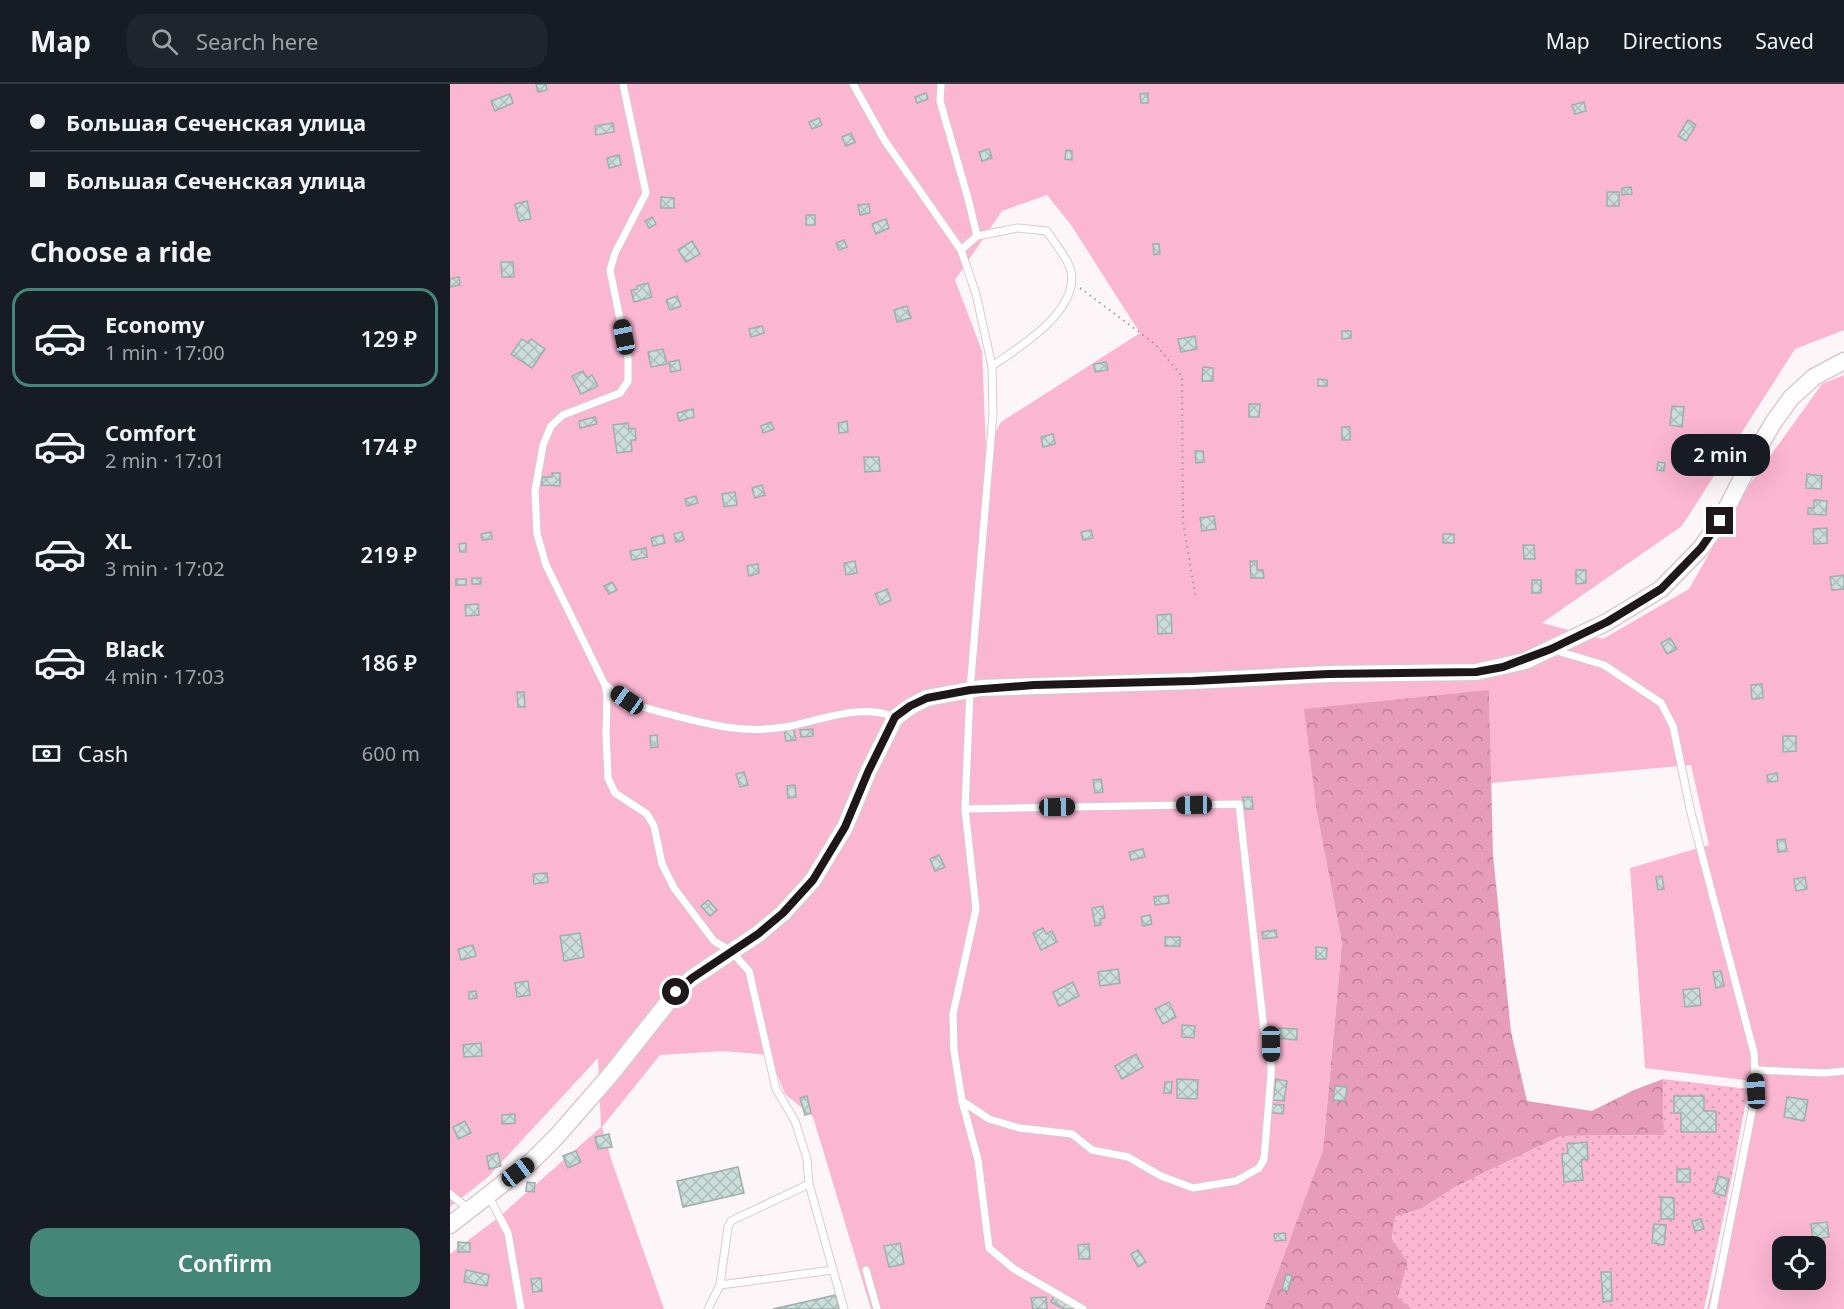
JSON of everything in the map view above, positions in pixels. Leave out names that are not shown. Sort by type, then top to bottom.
[{"type":"street","points":[[450,1224],[532,1161],[557,1136],[611,1074],[676,992],[692,978],[758,934],[783,913],[819,871],[845,827],[868,772],[895,717],[910,706],[927,698],[970,690],[1034,685],[1193,681],[1328,674],[1476,672],[1514,664],[1551,649],[1630,610],[1661,589],[1701,548],[1720,521],[1751,461],[1791,398],[1814,377],[1844,361]]},
{"type":"lane","points":[[623,84],[646,193],[615,253],[610,270],[628,359],[628,381],[620,393],[569,412],[550,426],[543,445],[536,491],[537,534],[546,565],[605,685],[608,778],[615,793],[647,814],[654,826],[662,864],[674,888],[714,941],[731,951],[749,971],[776,1089],[795,1120],[807,1159],[809,1184],[844,1309]]},
{"type":"lane","points":[[853,84],[885,141],[962,250],[976,294],[992,366],[993,414],[970,690],[965,809],[976,909],[953,1014],[954,1051],[962,1101],[978,1160],[989,1248],[1014,1269],[1083,1309]]},
{"type":"lane","points":[[941,84],[940,101],[977,236]]},
{"type":"lane","points":[[962,250],[977,236],[1018,228],[1047,231],[1071,268],[1072,283],[1062,307],[1035,338],[992,366]]},
{"type":"lane","points":[[1551,649],[1604,665],[1661,703],[1673,726],[1691,813],[1754,1053],[1756,1091],[1713,1309]]},
{"type":"lane","points":[[605,685],[627,700],[643,706],[719,727],[747,730],[782,728],[857,711],[885,712],[895,717]]},
{"type":"lane","points":[[962,1101],[989,1119],[1020,1128],[1071,1134],[1092,1150],[1128,1157],[1161,1176],[1192,1188],[1236,1181],[1258,1168],[1264,1159],[1271,1074],[1271,1044],[1264,1030],[1239,804],[965,809]]},
{"type":"lane","points":[[1755,1070],[1825,1073],[1844,1071]]},
{"type":"lane","points":[[708,1309],[720,1285],[728,1227],[732,1221],[809,1184]]},
{"type":"lane","points":[[450,1194],[470,1209]]},
{"type":"lane","points":[[489,1195],[508,1233],[521,1309]]},
{"type":"lane","points":[[720,1285],[833,1270]]},
{"type":"lane","points":[[866,1270],[877,1309]]},
{"type":"path","points":[[1072,283],[1155,344],[1182,376],[1183,522],[1196,599]]},
{"type":"shaded area","points":[[450,84],[1844,84],[1844,330],[1795,349],[1682,526],[1542,623],[1603,639],[1689,589],[1745,491],[1822,384],[1844,375],[1844,1309],[1707,1309],[1761,1082],[1645,1068],[1630,868],[1709,845],[1691,765],[1491,783],[1489,691],[1317,813],[1342,943],[1323,1150],[1264,1309],[871,1309],[813,1117],[785,1094],[769,1055],[723,1051],[660,1055],[602,1127],[612,1162],[664,1309],[450,1309],[450,1254],[499,1217],[601,1127],[598,1058],[488,1177],[450,1207]],"holes":[[[1047,195],[1071,225],[1140,333],[1001,422],[986,451],[982,351],[955,280],[1002,211]]]},
{"type":"shaded area","points":[[1663,1079],[1748,1089],[1704,1309],[1412,1309],[1398,1297],[1408,1262],[1392,1239],[1395,1217],[1423,1208],[1455,1187],[1561,1136],[1664,1135]]},
{"type":"green space","points":[[1489,690],[1493,855],[1511,1032],[1527,1101],[1592,1111],[1634,1090],[1663,1079],[1664,1135],[1561,1136],[1455,1187],[1423,1208],[1395,1217],[1392,1239],[1408,1262],[1398,1297],[1412,1309],[1264,1309],[1323,1150],[1342,943],[1317,813],[1304,709]]},
{"type":"building","points":[[536,84],[546,84],[547,90],[538,92]]},
{"type":"building","points":[[926,93],[928,99],[917,103],[915,97]]},
{"type":"building","points":[[1148,93],[1148,103],[1141,103],[1140,94]]},
{"type":"building","points":[[510,94],[513,103],[495,111],[491,101]]},
{"type":"building","points":[[1584,102],[1586,111],[1575,114],[1572,105]]},
{"type":"building","points":[[819,118],[822,125],[812,129],[809,122]]},
{"type":"building","points":[[1688,120],[1696,125],[1686,141],[1678,136]]},
{"type":"building","points":[[613,123],[614,132],[596,135],[595,126]]},
{"type":"building","points":[[851,133],[855,142],[846,146],[842,137]]},
{"type":"building","points":[[989,149],[992,158],[982,161],[979,152]]},
{"type":"building","points":[[1066,150],[1072,151],[1072,160],[1065,159]]},
{"type":"building","points":[[619,155],[621,165],[609,168],[607,158]]},
{"type":"building","points":[[1631,187],[1632,194],[1622,195],[1622,188]]},
{"type":"building","points":[[1607,192],[1619,192],[1619,206],[1607,206]]},
{"type":"building","points":[[661,197],[674,198],[674,208],[661,208]]},
{"type":"building","points":[[527,201],[531,219],[519,221],[515,204]]},
{"type":"building","points":[[869,204],[870,213],[860,215],[858,205]]},
{"type":"building","points":[[806,215],[815,215],[815,225],[806,225]]},
{"type":"building","points":[[652,217],[656,224],[649,228],[645,221]]},
{"type":"building","points":[[886,219],[889,228],[876,234],[872,224]]},
{"type":"building","points":[[844,240],[847,247],[839,250],[836,243]]},
{"type":"building","points":[[692,241],[700,254],[686,262],[678,250]]},
{"type":"building","points":[[1153,244],[1159,244],[1160,254],[1154,255]]},
{"type":"building","points":[[501,262],[513,262],[514,277],[502,277]]},
{"type":"building","points":[[459,277],[460,285],[450,287],[450,279]]},
{"type":"building","points":[[648,283],[652,297],[634,302],[631,290]]},
{"type":"building","points":[[677,296],[681,306],[670,310],[666,300]]},
{"type":"building","points":[[907,306],[911,318],[897,322],[894,310]]},
{"type":"building","points":[[762,326],[764,333],[751,337],[749,329]]},
{"type":"building","points":[[1342,331],[1351,331],[1351,338],[1342,339]]},
{"type":"building","points":[[1195,336],[1197,349],[1181,352],[1178,339]]},
{"type":"building","points":[[522,339],[528,343],[531,339],[545,349],[532,368],[511,354]]},
{"type":"building","points":[[663,349],[667,364],[651,367],[648,352]]},
{"type":"building","points":[[679,360],[681,370],[671,372],[669,362]]},
{"type":"building","points":[[1106,362],[1108,370],[1095,372],[1094,364]]},
{"type":"building","points":[[1203,367],[1213,368],[1213,381],[1202,381]]},
{"type":"building","points":[[583,371],[587,378],[592,375],[598,386],[581,394],[572,376]]},
{"type":"building","points":[[1318,379],[1327,380],[1327,386],[1318,386]]},
{"type":"building","points":[[1249,404],[1260,404],[1259,417],[1249,417]]},
{"type":"building","points":[[1672,406],[1684,407],[1682,427],[1670,425]]},
{"type":"building","points":[[693,409],[694,417],[679,421],[677,413]]},
{"type":"building","points":[[595,417],[597,424],[580,428],[579,421]]},
{"type":"building","points":[[847,421],[848,432],[839,433],[838,423]]},
{"type":"building","points":[[771,422],[774,429],[763,433],[761,426]]},
{"type":"building","points":[[628,423],[629,429],[635,428],[636,440],[631,440],[632,451],[617,453],[613,425]]},
{"type":"building","points":[[1342,427],[1350,427],[1350,440],[1342,440]]},
{"type":"building","points":[[1053,434],[1055,444],[1043,447],[1041,437]]},
{"type":"building","points":[[1195,451],[1203,451],[1204,462],[1196,463]]},
{"type":"building","points":[[864,457],[879,457],[880,471],[865,472]]},
{"type":"building","points":[[1658,462],[1665,463],[1664,471],[1657,470]]},
{"type":"building","points":[[552,473],[560,473],[560,486],[542,485],[542,477],[552,477]]},
{"type":"building","points":[[1807,474],[1822,476],[1821,489],[1806,488]]},
{"type":"building","points":[[762,485],[765,495],[755,498],[752,488]]},
{"type":"building","points":[[735,492],[737,505],[724,507],[722,494]]},
{"type":"building","points":[[696,496],[698,503],[687,506],[685,499]]},
{"type":"building","points":[[1814,500],[1827,501],[1826,515],[1808,514],[1808,508],[1814,508]]},
{"type":"building","points":[[1214,516],[1216,529],[1202,531],[1200,518]]},
{"type":"building","points":[[1827,528],[1827,543],[1814,544],[1813,529]]},
{"type":"building","points":[[1091,530],[1093,538],[1083,540],[1081,532]]},
{"type":"building","points":[[491,532],[492,539],[482,540],[481,534]]},
{"type":"building","points":[[682,532],[684,540],[676,542],[674,534]]},
{"type":"building","points":[[1443,534],[1454,534],[1454,543],[1443,543]]},
{"type":"building","points":[[663,535],[665,543],[653,546],[651,538]]},
{"type":"building","points":[[466,543],[466,552],[460,552],[459,544]]},
{"type":"building","points":[[1523,545],[1534,545],[1535,559],[1524,559]]},
{"type":"building","points":[[646,548],[647,557],[632,560],[630,551]]},
{"type":"building","points":[[855,561],[857,573],[846,575],[844,563]]},
{"type":"building","points":[[1250,561],[1257,561],[1257,570],[1263,570],[1264,578],[1251,578]]},
{"type":"building","points":[[758,564],[759,573],[749,576],[747,566]]},
{"type":"building","points":[[1576,570],[1586,570],[1586,583],[1576,584]]},
{"type":"building","points":[[1844,575],[1844,589],[1832,590],[1830,577]]},
{"type":"building","points":[[472,578],[481,578],[481,584],[472,584]]},
{"type":"building","points":[[456,579],[466,579],[466,585],[456,585]]},
{"type":"building","points":[[1532,580],[1541,580],[1541,593],[1532,593]]},
{"type":"building","points":[[612,582],[617,590],[609,594],[604,586]]},
{"type":"building","points":[[887,589],[891,600],[880,605],[875,594]]},
{"type":"building","points":[[478,604],[479,615],[466,616],[465,605]]},
{"type":"building","points":[[1171,614],[1172,633],[1158,634],[1157,615]]},
{"type":"building","points":[[1670,638],[1677,649],[1667,654],[1661,643]]},
{"type":"building","points":[[1762,684],[1763,698],[1752,699],[1751,685]]},
{"type":"building","points":[[517,692],[524,692],[525,707],[518,707]]},
{"type":"building","points":[[793,727],[796,740],[786,741],[784,729]]},
{"type":"building","points":[[813,729],[813,736],[801,737],[800,730]]},
{"type":"building","points":[[657,735],[658,747],[651,748],[650,736]]},
{"type":"building","points":[[1783,736],[1796,736],[1796,751],[1783,752]]},
{"type":"building","points":[[744,772],[748,785],[740,787],[736,774]]},
{"type":"building","points":[[1777,773],[1778,781],[1768,782],[1767,775]]},
{"type":"building","points":[[1101,779],[1103,792],[1095,793],[1093,780]]},
{"type":"building","points":[[795,785],[796,797],[788,798],[787,786]]},
{"type":"building","points":[[1243,797],[1252,797],[1253,809],[1244,809]]},
{"type":"building","points":[[1785,839],[1787,851],[1778,852],[1777,840]]},
{"type":"building","points":[[1143,849],[1145,857],[1131,860],[1129,852]]},
{"type":"building","points":[[939,855],[945,867],[935,871],[930,859]]},
{"type":"building","points":[[547,873],[548,882],[534,884],[533,874]]},
{"type":"building","points":[[1662,876],[1664,889],[1658,890],[1656,877]]},
{"type":"building","points":[[1805,877],[1807,889],[1796,891],[1794,879]]},
{"type":"building","points":[[1168,895],[1169,903],[1155,905],[1154,897]]},
{"type":"building","points":[[708,900],[717,910],[710,916],[701,906]]},
{"type":"building","points":[[1103,906],[1105,918],[1100,919],[1101,925],[1095,926],[1092,908]]},
{"type":"building","points":[[1150,915],[1152,924],[1143,926],[1141,917]]},
{"type":"building","points":[[1043,928],[1046,934],[1052,931],[1057,942],[1041,950],[1033,933]]},
{"type":"building","points":[[1276,930],[1277,937],[1263,939],[1262,932]]},
{"type":"building","points":[[580,933],[584,957],[564,961],[560,936]]},
{"type":"building","points":[[1165,937],[1180,937],[1180,946],[1165,946]]},
{"type":"building","points":[[473,945],[476,956],[461,960],[458,949]]},
{"type":"building","points":[[1316,947],[1327,948],[1326,959],[1316,959]]},
{"type":"building","points":[[1118,969],[1120,983],[1100,986],[1098,972]]},
{"type":"building","points":[[1721,971],[1724,986],[1716,988],[1713,972]]},
{"type":"building","points":[[528,981],[530,995],[517,997],[515,983]]},
{"type":"building","points":[[1073,982],[1079,996],[1059,1006],[1053,992]]},
{"type":"building","points":[[1699,988],[1701,1005],[1685,1007],[1683,990]]},
{"type":"building","points":[[476,991],[477,998],[469,999],[469,992]]},
{"type":"building","points":[[1169,1002],[1176,1017],[1163,1024],[1155,1009]]},
{"type":"building","points":[[1182,1025],[1195,1026],[1194,1038],[1182,1037]]},
{"type":"building","points":[[1278,1028],[1297,1029],[1297,1040],[1277,1038]]},
{"type":"building","points":[[481,1043],[482,1056],[464,1057],[463,1045]]},
{"type":"building","points":[[1136,1054],[1143,1067],[1122,1079],[1115,1066]]},
{"type":"building","points":[[1177,1079],[1198,1080],[1197,1099],[1177,1098]]},
{"type":"building","points":[[1276,1079],[1287,1081],[1284,1101],[1273,1100]]},
{"type":"building","points":[[1165,1082],[1172,1082],[1171,1093],[1164,1093]]},
{"type":"building","points":[[1335,1086],[1347,1087],[1345,1101],[1333,1100]]},
{"type":"building","points":[[807,1096],[811,1113],[805,1115],[800,1098]]},
{"type":"building","points":[[1674,1096],[1704,1096],[1704,1111],[1716,1111],[1716,1132],[1681,1132],[1681,1113],[1674,1113]]},
{"type":"building","points":[[1787,1097],[1808,1100],[1804,1121],[1784,1117]]},
{"type":"building","points":[[1270,1104],[1284,1105],[1283,1114],[1269,1112]]},
{"type":"building","points":[[515,1114],[515,1123],[502,1124],[502,1115]]},
{"type":"building","points":[[465,1121],[471,1133],[458,1139],[453,1127]]},
{"type":"building","points":[[609,1134],[612,1147],[598,1149],[595,1137]]},
{"type":"building","points":[[1587,1142],[1588,1159],[1581,1160],[1583,1180],[1564,1182],[1562,1154],[1568,1153],[1567,1144]]},
{"type":"building","points":[[576,1151],[581,1162],[568,1168],[563,1156]]},
{"type":"building","points":[[498,1153],[501,1166],[489,1169],[487,1156]]},
{"type":"building","points":[[738,1167],[744,1193],[683,1207],[677,1181]]},
{"type":"building","points":[[1677,1169],[1690,1169],[1690,1182],[1677,1182]]},
{"type":"building","points":[[1718,1176],[1729,1179],[1725,1196],[1714,1193]]},
{"type":"building","points":[[527,1182],[535,1183],[534,1192],[526,1191]]},
{"type":"building","points":[[1661,1197],[1674,1198],[1674,1219],[1661,1219]]},
{"type":"building","points":[[1701,1219],[1704,1229],[1695,1231],[1692,1221]]},
{"type":"building","points":[[1827,1222],[1829,1237],[1812,1236],[1811,1224]]},
{"type":"building","points":[[1654,1224],[1666,1225],[1664,1245],[1652,1243]]},
{"type":"building","points":[[1285,1233],[1286,1240],[1275,1241],[1274,1234]]},
{"type":"building","points":[[458,1242],[470,1243],[470,1252],[458,1252]]},
{"type":"building","points":[[900,1243],[904,1264],[889,1267],[884,1246]]},
{"type":"building","points":[[1089,1244],[1090,1259],[1079,1259],[1078,1245]]},
{"type":"building","points":[[1138,1250],[1146,1262],[1138,1267],[1131,1254]]},
{"type":"building","points":[[466,1270],[489,1275],[487,1286],[464,1282]]},
{"type":"building","points":[[1601,1272],[1611,1272],[1612,1301],[1603,1302]]},
{"type":"building","points":[[1286,1274],[1292,1276],[1288,1291],[1282,1290]]},
{"type":"building","points":[[541,1278],[542,1291],[533,1292],[531,1279]]},
{"type":"building","points":[[836,1295],[839,1309],[773,1309]]},
{"type":"building","points":[[1054,1296],[1074,1307],[1073,1309],[1064,1309],[1051,1302]]},
{"type":"building","points":[[1046,1297],[1047,1309],[1033,1309],[1031,1298]]},
{"type":"route","points":[[676,992],[692,978],[758,934],[783,913],[813,880],[826,862],[845,827],[868,772],[895,717],[910,706],[927,698],[981,688],[1034,685],[1193,681],[1328,674],[1476,672],[1503,667],[1525,661],[1630,610],[1661,589],[1684,567],[1720,521]]}]
